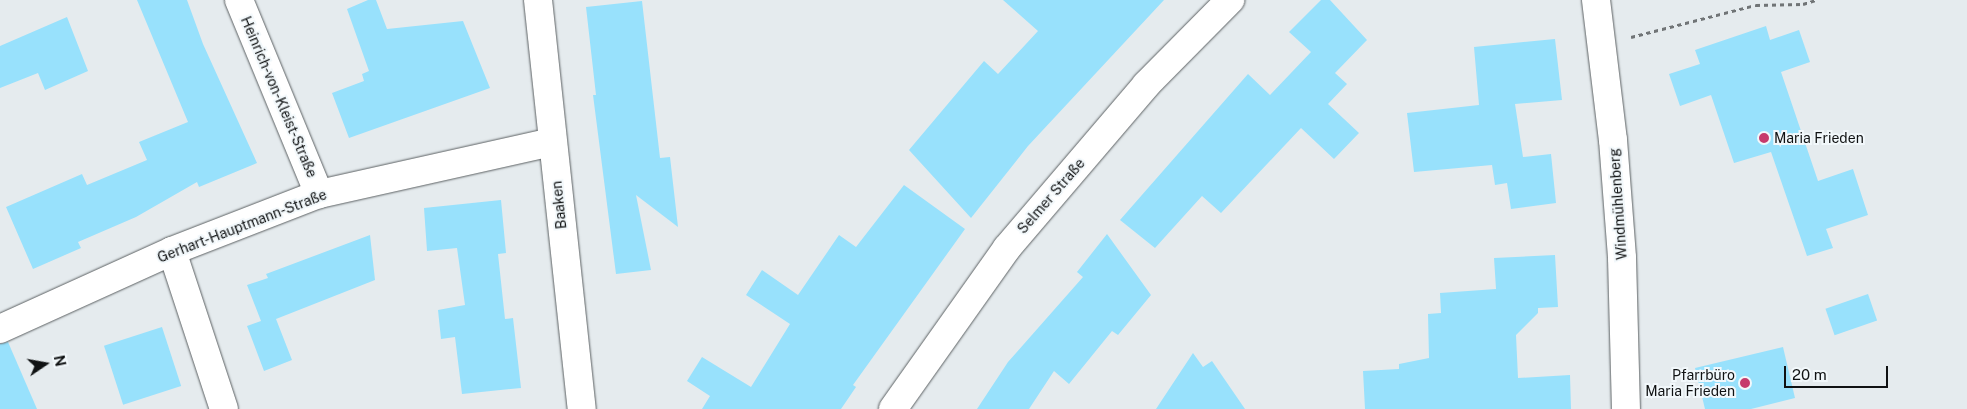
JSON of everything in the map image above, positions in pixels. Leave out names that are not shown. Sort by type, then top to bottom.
[{"type":"street","name":"Heinrich-von-Kleist-Straße","points":[[238,0],[319,194]]},
{"type":"street","name":"Baaken","points":[[538,0],[582,409]]},
{"type":"street","name":"Selmer Straße","points":[[893,409],[1007,248],[1146,85],[1230,0]]},
{"type":"street","name":"Windmühlenberg","points":[[1596,0],[1622,258],[1626,409]]},
{"type":"street","name":"Gerhart-Hauptmann-Straße","points":[[0,328],[172,251],[319,194],[552,142]]},
{"type":"street","points":[[172,251],[224,409]]},
{"type":"path","points":[[1602,45],[1756,5],[1802,4],[1816,0]]},
{"type":"building","points":[[137,0],[187,0],[203,44],[257,163],[199,187],[197,182],[136,217],[78,242],[81,248],[33,269],[6,207],[82,174],[87,185],[147,160],[139,142],[188,122]]},
{"type":"building","points":[[368,0],[376,0],[387,29],[463,21],[490,88],[349,138],[332,93],[364,81],[362,74],[369,71],[347,9]]},
{"type":"building","points":[[1003,0],[1164,0],[1028,146],[971,218],[909,150],[984,61],[998,74],[1038,31]]},
{"type":"building","points":[[1321,0],[1330,0],[1367,40],[1335,73],[1347,84],[1328,104],[1359,133],[1334,159],[1301,128],[1221,213],[1202,196],[1155,248],[1120,220],[1248,74],[1270,95],[1311,52],[1289,32]]},
{"type":"building","points":[[642,1],[660,158],[670,157],[678,227],[636,195],[651,270],[616,274],[593,95],[596,95],[586,7]]},
{"type":"building","points":[[67,17],[88,71],[45,90],[38,73],[0,88],[0,46]]},
{"type":"building","name":"Maria Frieden","points":[[1766,26],[1770,40],[1799,30],[1810,62],[1781,72],[1818,181],[1853,169],[1868,215],[1826,229],[1833,248],[1807,256],[1771,152],[1734,163],[1711,95],[1680,106],[1669,74],[1700,64],[1695,50]]},
{"type":"building","points":[[1555,39],[1562,100],[1515,104],[1523,157],[1551,154],[1556,203],[1511,209],[1507,183],[1495,185],[1492,165],[1414,172],[1407,113],[1479,105],[1474,47]]},
{"type":"building","points":[[904,185],[965,229],[853,385],[856,387],[841,409],[702,409],[710,396],[687,381],[702,357],[751,387],[790,324],[746,295],[762,270],[798,295],[839,235],[856,247]]},
{"type":"building","points":[[501,200],[506,253],[498,254],[505,319],[513,318],[521,388],[462,394],[455,337],[441,339],[438,310],[465,305],[457,248],[427,251],[424,208]]},
{"type":"building","points":[[1107,234],[1151,295],[1118,335],[1112,331],[1069,384],[1054,371],[1029,409],[977,409],[1008,362],[1083,277],[1077,272]]},
{"type":"building","points":[[370,235],[375,280],[276,319],[292,360],[264,371],[247,326],[261,321],[247,285],[268,278],[266,274]]},
{"type":"building","points":[[1555,255],[1558,307],[1538,308],[1538,313],[1516,335],[1518,378],[1570,375],[1571,409],[1365,409],[1363,371],[1399,369],[1399,364],[1429,358],[1428,314],[1441,313],[1440,293],[1496,289],[1494,258]]},
{"type":"building","points":[[1868,294],[1877,320],[1835,335],[1825,309]]},
{"type":"building","points":[[162,327],[181,386],[123,405],[104,346]]},
{"type":"building","points":[[8,342],[37,409],[0,409],[0,344]]},
{"type":"building","name":"Pfarrbüro Maria Frieden","points":[[1783,347],[1795,398],[1751,409],[1705,409],[1695,368]]},
{"type":"building","points":[[1193,353],[1203,367],[1212,361],[1245,409],[1156,409]]},
{"type":"place","name":"Maria Frieden","points":[[1764,138]]},
{"type":"place","name":"Pfarrbüro Maria Frieden","points":[[1745,383]]}]
